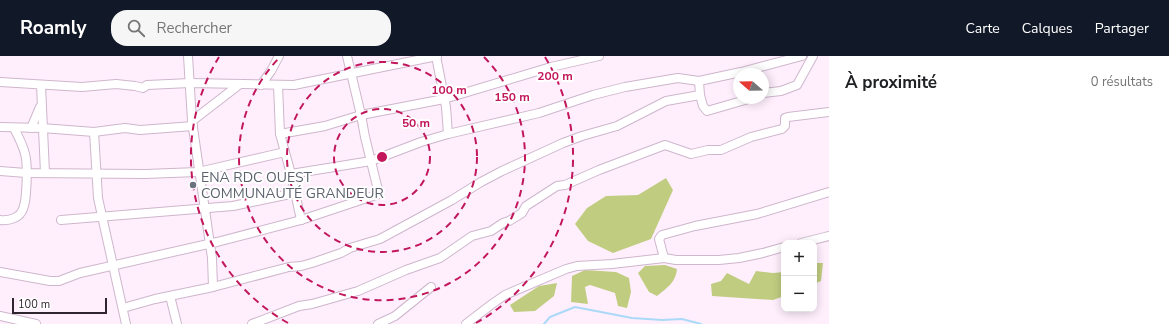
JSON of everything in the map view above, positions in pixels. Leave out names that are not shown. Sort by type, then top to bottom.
[{"type":"street","points":[[188,56],[192,124],[198,172],[204,209],[213,243],[213,287]]},
{"type":"street","points":[[261,85],[279,56]]},
{"type":"street","points":[[0,272],[54,281],[80,273],[213,243],[301,220],[379,194],[347,56]]},
{"type":"street","points":[[0,82],[82,87],[116,84],[143,88],[147,85],[190,83],[261,85],[299,84],[436,56],[446,107],[448,134]]},
{"type":"street","points":[[280,134],[325,126],[361,115],[444,99],[544,69],[599,56]]},
{"type":"street","points":[[291,174],[371,161],[421,142],[448,134],[539,113],[593,94],[678,78],[699,81],[802,56]]},
{"type":"street","points":[[769,92],[781,91],[797,85],[813,56]]},
{"type":"street","points":[[699,81],[700,95],[703,106],[706,110],[733,103]]},
{"type":"street","points":[[0,127],[42,128],[94,132],[125,128],[140,130],[192,124],[240,84]]},
{"type":"street","points":[[41,85],[45,173]]},
{"type":"street","points":[[278,85],[280,134],[301,220]]},
{"type":"street","points":[[122,308],[147,300],[213,287],[289,266],[301,266],[380,239],[452,200],[495,174],[551,148],[582,136],[617,126],[666,101],[700,95]]},
{"type":"street","points":[[31,128],[42,104]]},
{"type":"street","points":[[252,324],[299,306],[312,304],[358,291],[406,270],[440,258],[472,236],[491,231],[522,213],[526,206],[557,186],[566,185],[599,170],[658,148],[668,145],[691,154],[708,150],[721,150],[751,137],[782,129],[785,126],[785,120],[788,117],[829,112]]},
{"type":"street","points":[[0,220],[15,218],[24,208],[26,173],[25,152],[14,128]]},
{"type":"street","points":[[94,132],[98,198],[126,324]]},
{"type":"street","points":[[0,171],[26,173],[145,174],[198,172],[285,152]]},
{"type":"street","points":[[664,258],[659,239],[662,236],[695,226],[757,214],[829,192]]},
{"type":"street","points":[[61,220],[233,206],[295,193]]},
{"type":"street","points":[[813,240],[829,236]]},
{"type":"street","points":[[466,324],[506,295],[556,272],[578,266],[664,258],[676,260],[719,260],[749,256],[781,248]]},
{"type":"street","points":[[378,324],[400,312],[432,288]]},
{"type":"street","points":[[170,296],[177,324]]},
{"type":"street","points":[[0,316],[36,324]]},
{"type":"green space","points":[[666,178],[673,190],[651,239],[613,253],[588,241],[575,224],[587,208],[606,196],[638,195]]},
{"type":"green space","points":[[817,263],[823,263],[821,281],[817,283]]},
{"type":"green space","points":[[665,265],[677,269],[675,278],[657,296],[649,292],[638,273],[645,266]]},
{"type":"green space","points":[[585,270],[616,272],[629,278],[631,292],[627,308],[618,306],[615,293],[590,285],[585,287],[588,304],[571,302],[572,276]]},
{"type":"green space","points":[[756,271],[781,272],[781,297],[773,300],[712,296],[711,284],[721,281],[727,273],[749,284]]},
{"type":"green space","points":[[557,283],[554,296],[535,311],[514,312],[510,305],[539,286]]},
{"type":"waterway","points":[[544,324],[550,317],[575,307],[632,318],[662,320],[682,319],[701,324]]},
{"type":"place","name":"ENA RDC OUEST COMMUNAUTÉ GRANDEUR","points":[[193,185]]}]
